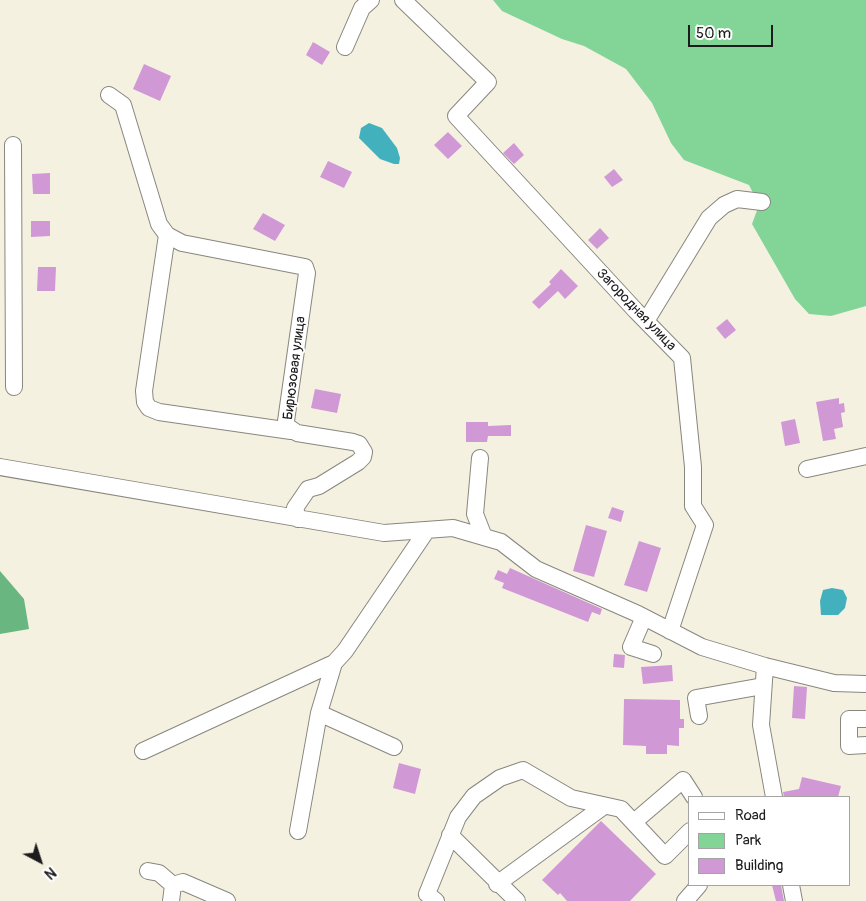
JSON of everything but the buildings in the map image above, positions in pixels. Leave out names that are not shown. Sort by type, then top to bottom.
[{"type":"street","points":[[345,47],[362,8],[370,0]]},
{"type":"street","name":"Загородная улица","points":[[402,0],[488,82],[456,116],[682,358],[693,466],[693,506],[705,525],[670,630]]},
{"type":"street","points":[[109,95],[123,105],[159,224],[167,235],[144,391],[145,402],[149,408],[159,412],[291,431]]},
{"type":"street","points":[[13,145],[6,294],[14,387]]},
{"type":"street","points":[[646,321],[708,218],[724,205],[737,199],[762,202]]},
{"type":"street","name":"Бирюзовая улица","points":[[167,235],[182,243],[300,264],[305,267],[307,273],[286,421],[291,431],[353,442],[359,444],[364,452],[363,457],[358,462],[318,486],[308,489],[295,508],[298,519]]},
{"type":"street","points":[[807,469],[866,456]]},
{"type":"street","points":[[480,458],[475,514],[484,537]]},
{"type":"street","points":[[0,467],[384,533],[453,528],[501,542],[536,569],[644,617],[702,647],[765,666],[834,683],[866,684]]},
{"type":"street","points":[[144,752],[334,663],[345,651],[427,530]]},
{"type":"street","points":[[644,617],[631,647],[654,654]]},
{"type":"street","points":[[298,831],[319,713],[334,663]]},
{"type":"street","points":[[765,666],[761,725],[774,796]]},
{"type":"street","points":[[699,716],[696,698],[763,686]]},
{"type":"street","points":[[319,713],[394,747]]},
{"type":"street","points":[[866,719],[849,719],[849,746],[866,745]]},
{"type":"street","points":[[436,901],[427,894],[458,817],[474,796],[500,778],[523,770],[571,798],[621,809],[665,856],[688,833]]},
{"type":"street","points":[[634,822],[683,780],[693,796]]},
{"type":"street","points":[[497,884],[604,806]]},
{"type":"street","points":[[450,835],[497,884],[517,901]]},
{"type":"street","points":[[148,871],[159,873],[172,893],[183,882],[227,901]]},
{"type":"street","points":[[685,901],[698,886]]},
{"type":"street","points":[[791,886],[794,901]]},
{"type":"green space","points":[[493,0],[866,0],[866,306],[831,316],[809,314],[795,299],[752,224],[759,205],[749,185],[684,160],[671,143],[652,103],[626,69],[584,46],[562,39],[502,11]]},
{"type":"green space","points":[[0,571],[24,599],[29,629],[0,634]]},
{"type":"water","points":[[369,123],[382,128],[397,148],[400,158],[399,164],[380,159],[359,138],[361,128]]},
{"type":"water","points":[[832,588],[843,590],[847,598],[845,608],[838,615],[821,615],[820,601],[823,590]]}]
